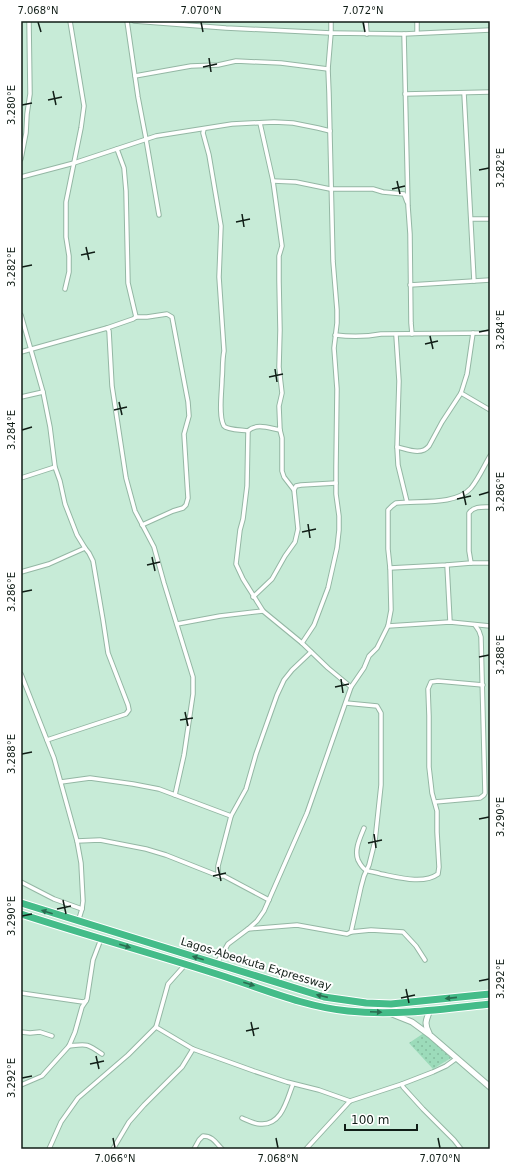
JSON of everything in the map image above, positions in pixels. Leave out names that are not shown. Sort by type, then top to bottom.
[{"type":"highway","name":"Lagos-Abeokuta Expressway","points":[[21,903],[78,922],[217,963],[324,997],[353,1002],[391,1004],[490,994]]},
{"type":"highway","name":"Lagos-Abeokuta Expressway","points":[[21,914],[324,1008],[348,1011],[391,1013],[490,1004]]},
{"type":"main road","points":[[430,1010],[425,1024],[431,1036]]},
{"type":"main road","points":[[391,1013],[412,1022],[431,1036],[490,1087]]},
{"type":"street","points":[[21,159],[26,133],[26,114],[30,94],[29,21]]},
{"type":"street","points":[[65,289],[69,272],[69,256],[66,237],[66,202],[84,106],[70,21]]},
{"type":"street","points":[[127,21],[138,97],[159,215]]},
{"type":"street","points":[[134,21],[226,28],[367,34],[404,34],[490,30]]},
{"type":"street","points":[[302,643],[314,625],[328,588],[337,548],[339,516],[336,483],[337,389],[334,348],[337,310],[330,188],[328,69],[331,21]]},
{"type":"street","points":[[366,21],[367,34]]},
{"type":"street","points":[[417,21],[417,33]]},
{"type":"street","points":[[404,34],[412,334]]},
{"type":"street","points":[[135,76],[191,66],[218,65],[236,61],[281,63],[328,69]]},
{"type":"street","points":[[405,94],[490,92]]},
{"type":"street","points":[[464,93],[474,281]]},
{"type":"street","points":[[21,178],[74,163],[156,136],[232,124],[274,122],[293,123],[330,131]]},
{"type":"street","points":[[253,596],[272,579],[295,542],[298,529],[294,490],[282,472],[282,438],[280,430],[279,406],[282,393],[279,367],[280,330],[278,281],[279,256],[282,246],[273,181],[260,123]]},
{"type":"street","points":[[204,129],[203,133],[209,155],[221,226],[219,277],[224,351],[220,393],[222,420],[224,426],[227,428],[248,431],[251,428],[258,426],[280,430]]},
{"type":"street","points":[[117,149],[124,168],[128,283],[136,318]]},
{"type":"street","points":[[273,181],[296,182],[330,188],[373,189],[383,192],[404,194],[408,206]]},
{"type":"street","points":[[471,219],[490,218]]},
{"type":"street","points":[[410,285],[490,280]]},
{"type":"street","points":[[21,314],[43,392],[50,427],[55,467],[77,535],[93,560],[108,653],[129,710],[126,714],[47,740]]},
{"type":"street","points":[[21,352],[107,328],[136,318],[167,314],[172,317],[188,402],[189,416],[184,434],[188,498],[184,508],[173,511],[142,525]]},
{"type":"street","points":[[107,328],[109,331],[112,386],[126,478],[135,511],[154,547],[193,677],[193,694],[184,755],[175,795]]},
{"type":"street","points":[[397,447],[418,452],[426,450],[461,393],[467,374],[473,333]]},
{"type":"street","points":[[335,335],[366,337],[381,334],[490,333]]},
{"type":"street","points":[[396,335],[399,381],[397,447],[398,465],[407,502]]},
{"type":"street","points":[[21,397],[43,392]]},
{"type":"street","points":[[461,393],[490,410]]},
{"type":"street","points":[[248,431],[247,486],[236,564],[243,579],[263,611],[302,643],[328,668],[351,687]]},
{"type":"street","points":[[217,963],[228,944],[257,921],[264,911],[307,813],[351,687],[370,656],[377,648],[388,626],[392,610],[388,549],[388,510],[396,503],[438,500],[460,496],[470,489],[475,483],[490,456]]},
{"type":"street","points":[[21,478],[55,467]]},
{"type":"street","points":[[294,490],[296,486],[301,485],[336,483]]},
{"type":"street","points":[[470,563],[469,514],[477,507],[490,507]]},
{"type":"street","points":[[21,572],[49,564],[85,548]]},
{"type":"street","points":[[390,568],[490,563]]},
{"type":"street","points":[[447,565],[450,622]]},
{"type":"street","points":[[177,624],[220,616],[263,611]]},
{"type":"street","points":[[388,626],[450,622],[490,626]]},
{"type":"street","points":[[435,802],[480,798],[484,795],[486,786],[481,637],[475,624]]},
{"type":"street","points":[[219,876],[218,866],[231,816],[246,789],[256,754],[277,695],[284,680],[311,652]]},
{"type":"street","points":[[21,674],[47,740],[61,782],[77,841],[82,878],[83,901],[78,922]]},
{"type":"street","points":[[364,828],[356,852],[361,866],[366,870],[401,878],[418,880],[434,877],[438,874],[437,811],[432,793],[429,767],[429,686],[431,682],[438,681],[483,685]]},
{"type":"street","points":[[346,703],[377,706],[381,713],[381,785],[375,841],[369,865],[361,887],[351,932]]},
{"type":"street","points":[[61,782],[79,779],[96,779],[159,789],[231,816]]},
{"type":"street","points":[[77,841],[100,840],[146,849],[166,855],[219,876],[224,876],[269,900]]},
{"type":"street","points":[[21,882],[54,899],[82,909]]},
{"type":"street","points":[[248,929],[297,925],[347,934],[351,932],[372,930],[404,932],[426,960]]},
{"type":"street","points":[[21,1086],[42,1076],[69,1046],[75,1032],[82,1007],[87,999],[93,960],[101,939]]},
{"type":"street","points":[[49,1149],[61,1122],[78,1098],[128,1055],[156,1027],[168,984],[185,965]]},
{"type":"street","points":[[21,993],[83,1002],[86,1001]]},
{"type":"street","points":[[156,1027],[193,1049],[293,1084],[320,1090],[350,1102]]},
{"type":"street","points":[[21,1032],[40,1032],[52,1036]]},
{"type":"street","points":[[69,1046],[83,1044],[89,1045],[102,1054]]},
{"type":"street","points":[[114,1149],[129,1122],[182,1067],[193,1049]]},
{"type":"street","points":[[306,1149],[350,1102],[402,1084],[446,1066],[457,1058]]},
{"type":"street","points":[[242,1118],[259,1124],[274,1121],[279,1116],[293,1084]]},
{"type":"street","points":[[402,1084],[403,1087],[461,1149]]},
{"type":"street","points":[[194,1149],[203,1136],[208,1136],[212,1138],[222,1149]]},
{"type":"green space","points":[[424,1033],[451,1058],[433,1069],[409,1043]]}]
